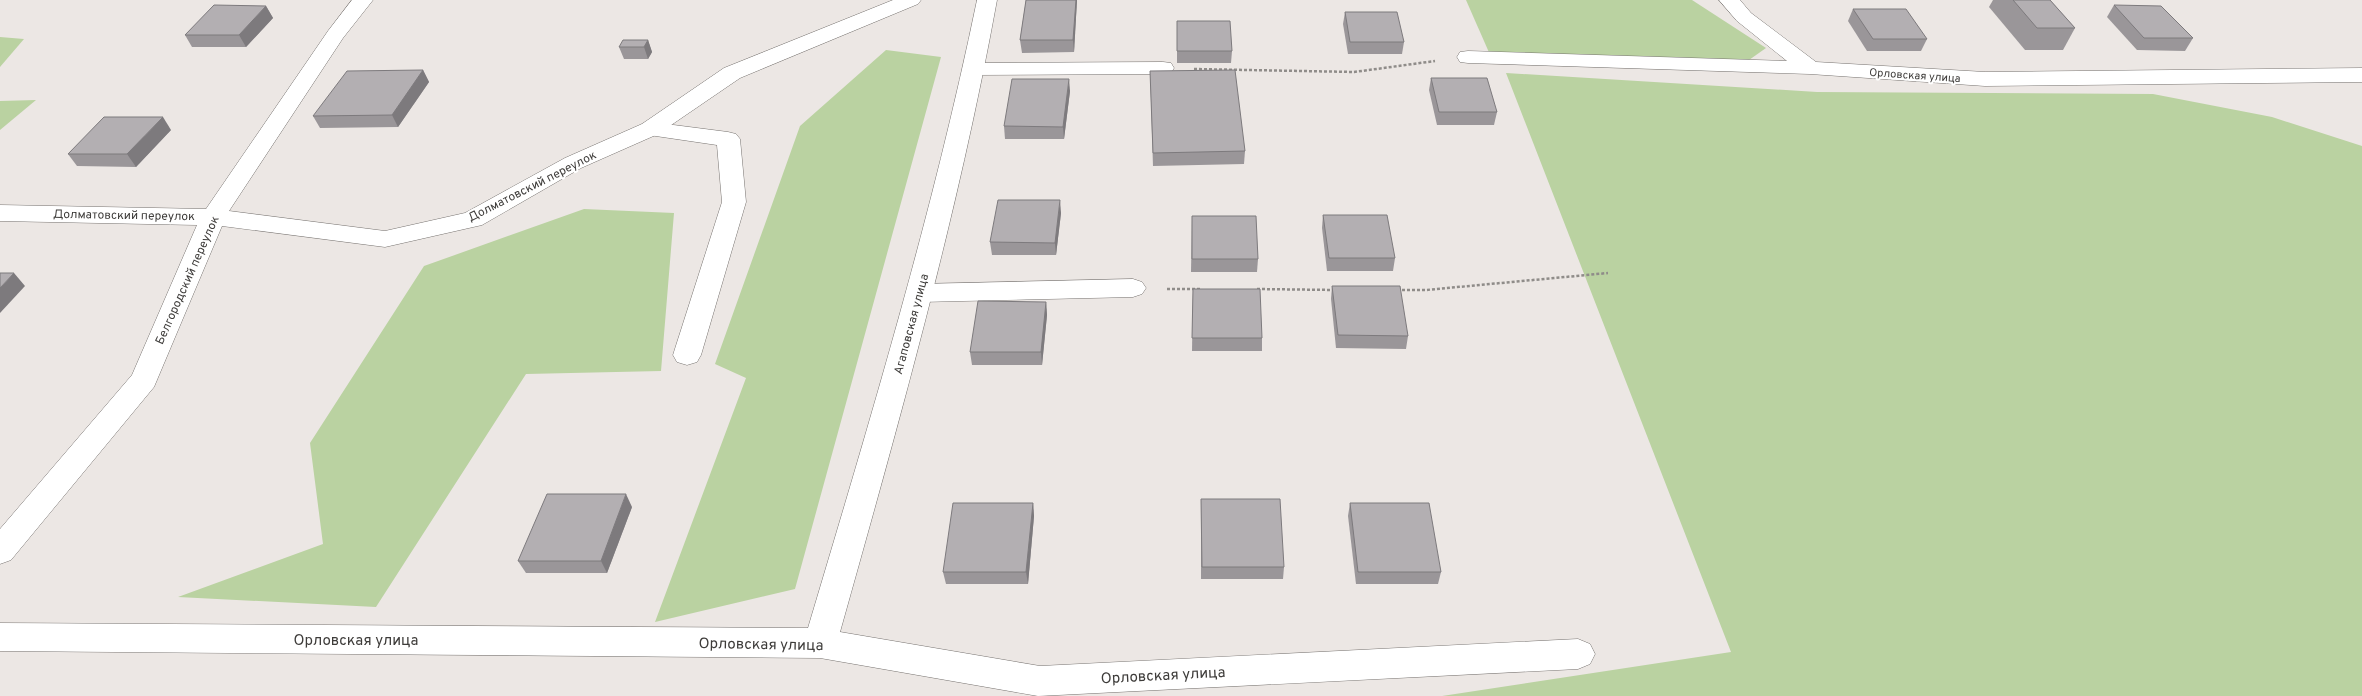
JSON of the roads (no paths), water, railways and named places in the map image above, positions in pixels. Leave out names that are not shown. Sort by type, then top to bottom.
[{"type":"street","name":"Белгородский переулок","points":[[0,551],[144,380],[214,217],[335,34],[363,0]]},
{"type":"street","name":"Долматовский переулок","points":[[0,213],[214,217],[385,238],[473,219],[573,163],[650,129],[732,73],[911,0]]},
{"type":"street","name":"Агаповская улица","points":[[820,644],[920,293],[975,68],[987,0]]},
{"type":"street","points":[[1729,0],[1744,17],[1810,68]]},
{"type":"street","name":"Орловская улица","points":[[1468,57],[1810,68],[1985,79],[2362,75]]},
{"type":"street","points":[[975,68],[1163,68]]},
{"type":"street","points":[[650,129],[728,139],[734,202],[687,355]]},
{"type":"street","points":[[920,293],[1133,288]]},
{"type":"street","name":"Орловская улица","points":[[0,637],[820,644],[1040,681],[1578,654]]}]
